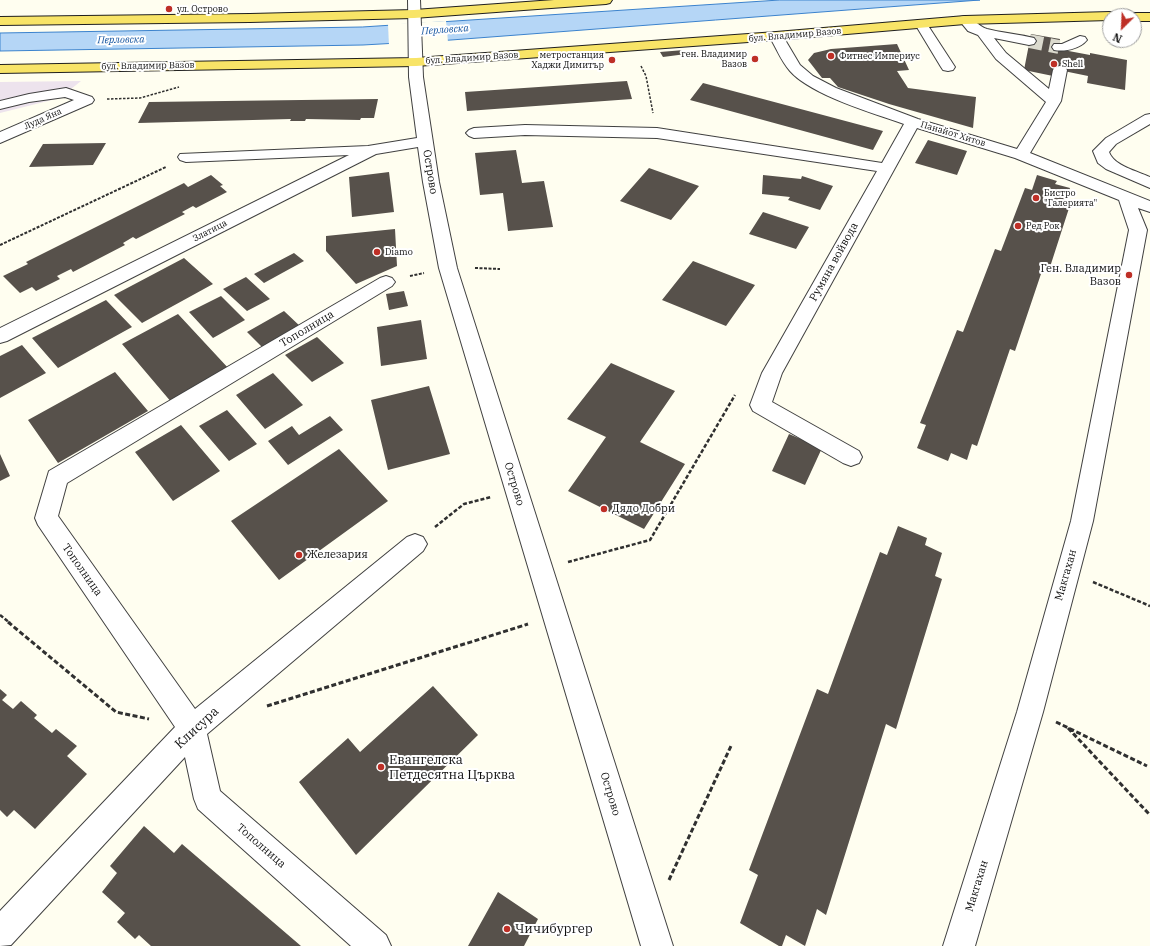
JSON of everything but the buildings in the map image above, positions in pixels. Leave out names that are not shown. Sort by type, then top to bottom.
[{"type":"main road","points":[[0,21],[415,18],[558,2],[606,0]]},
{"type":"main road","name":"бул. Владимир Вазов","points":[[0,69],[416,62],[776,36],[965,20],[1102,16]]},
{"type":"street","name":"Острово","points":[[414,0],[416,77],[431,182],[448,268],[653,934]]},
{"type":"street","points":[[965,20],[973,28],[983,32],[1029,41]]},
{"type":"street","points":[[921,24],[948,67]]},
{"type":"street","points":[[983,32],[1001,56],[1054,101]]},
{"type":"street","name":"Панайот Хитов","points":[[776,36],[795,68],[808,79],[857,102],[913,122],[1021,155],[1150,207]]},
{"type":"street","points":[[1062,48],[1080,40]]},
{"type":"street","points":[[1021,155],[1054,101],[1060,70]]},
{"type":"street","name":"Луда Яна","points":[[0,105],[28,98],[66,92],[87,100],[0,138]]},
{"type":"street","points":[[1150,118],[1111,141],[1101,151],[1104,160],[1112,166],[1150,183]]},
{"type":"street","name":"Румяна войвода","points":[[851,457],[760,405],[772,373],[913,122]]},
{"type":"street","points":[[474,133],[525,130],[657,133],[887,168]]},
{"type":"street","name":"Златица","points":[[0,336],[372,150],[425,141]]},
{"type":"street","points":[[186,157],[372,150]]},
{"type":"street","name":"Макгахан","points":[[959,946],[1030,712],[1067,571],[1082,521],[1138,230],[1126,198]]},
{"type":"street","name":"Тополница","points":[[375,946],[208,799],[192,729],[46,518],[57,478],[386,282]]},
{"type":"street","name":"Клисура","points":[[0,934],[192,729],[415,544]]},
{"type":"path","points":[[646,76],[650,94]]},
{"type":"path","points":[[121,99],[140,98],[181,87]]},
{"type":"path","points":[[0,245],[186,157]]},
{"type":"path","points":[[386,282],[448,268]]},
{"type":"path","points":[[540,569],[650,540],[735,394]]},
{"type":"path","points":[[415,544],[464,504],[516,490]]},
{"type":"path","points":[[1067,571],[1150,606]]},
{"type":"path","points":[[1030,712],[1066,726],[1147,766]]},
{"type":"path","points":[[1066,726],[1150,815]]},
{"type":"path","points":[[653,934],[731,746]]},
{"type":"shaded area","points":[[81,81],[60,98],[0,113],[0,82]]},
{"type":"water","name":"Перловска","points":[[780,0],[980,0],[451,40],[363,45],[0,51],[0,33],[362,27]]},
{"type":"pier","points":[[446,21],[448,42],[389,46],[388,24]]},
{"type":"tunnel","points":[[1029,41],[1059,47]]},
{"type":"place","name":"ул. Острово","points":[[169,9]]},
{"type":"place","name":"Фитнес Империус","points":[[831,56]]},
{"type":"place","name":"ген. Владимир Вазов","points":[[755,59]]},
{"type":"place","name":"метростанция Хаджи Димитър","points":[[612,60]]},
{"type":"place","name":"Shell","points":[[1054,64]]},
{"type":"place","name":"Бистро \"Галерията\"","points":[[1036,198]]},
{"type":"place","name":"Ред Рок","points":[[1018,226]]},
{"type":"place","name":"Diamo","points":[[377,252]]},
{"type":"place","name":"Ген. Владимир Вазов","points":[[1129,275]]},
{"type":"place","name":"Дядо Добри","points":[[604,509]]},
{"type":"place","name":"Железария","points":[[299,555]]},
{"type":"place","name":"Евангелска Петдесятна Църква","points":[[381,767]]},
{"type":"place","name":"Чичибургер","points":[[507,929]]}]
